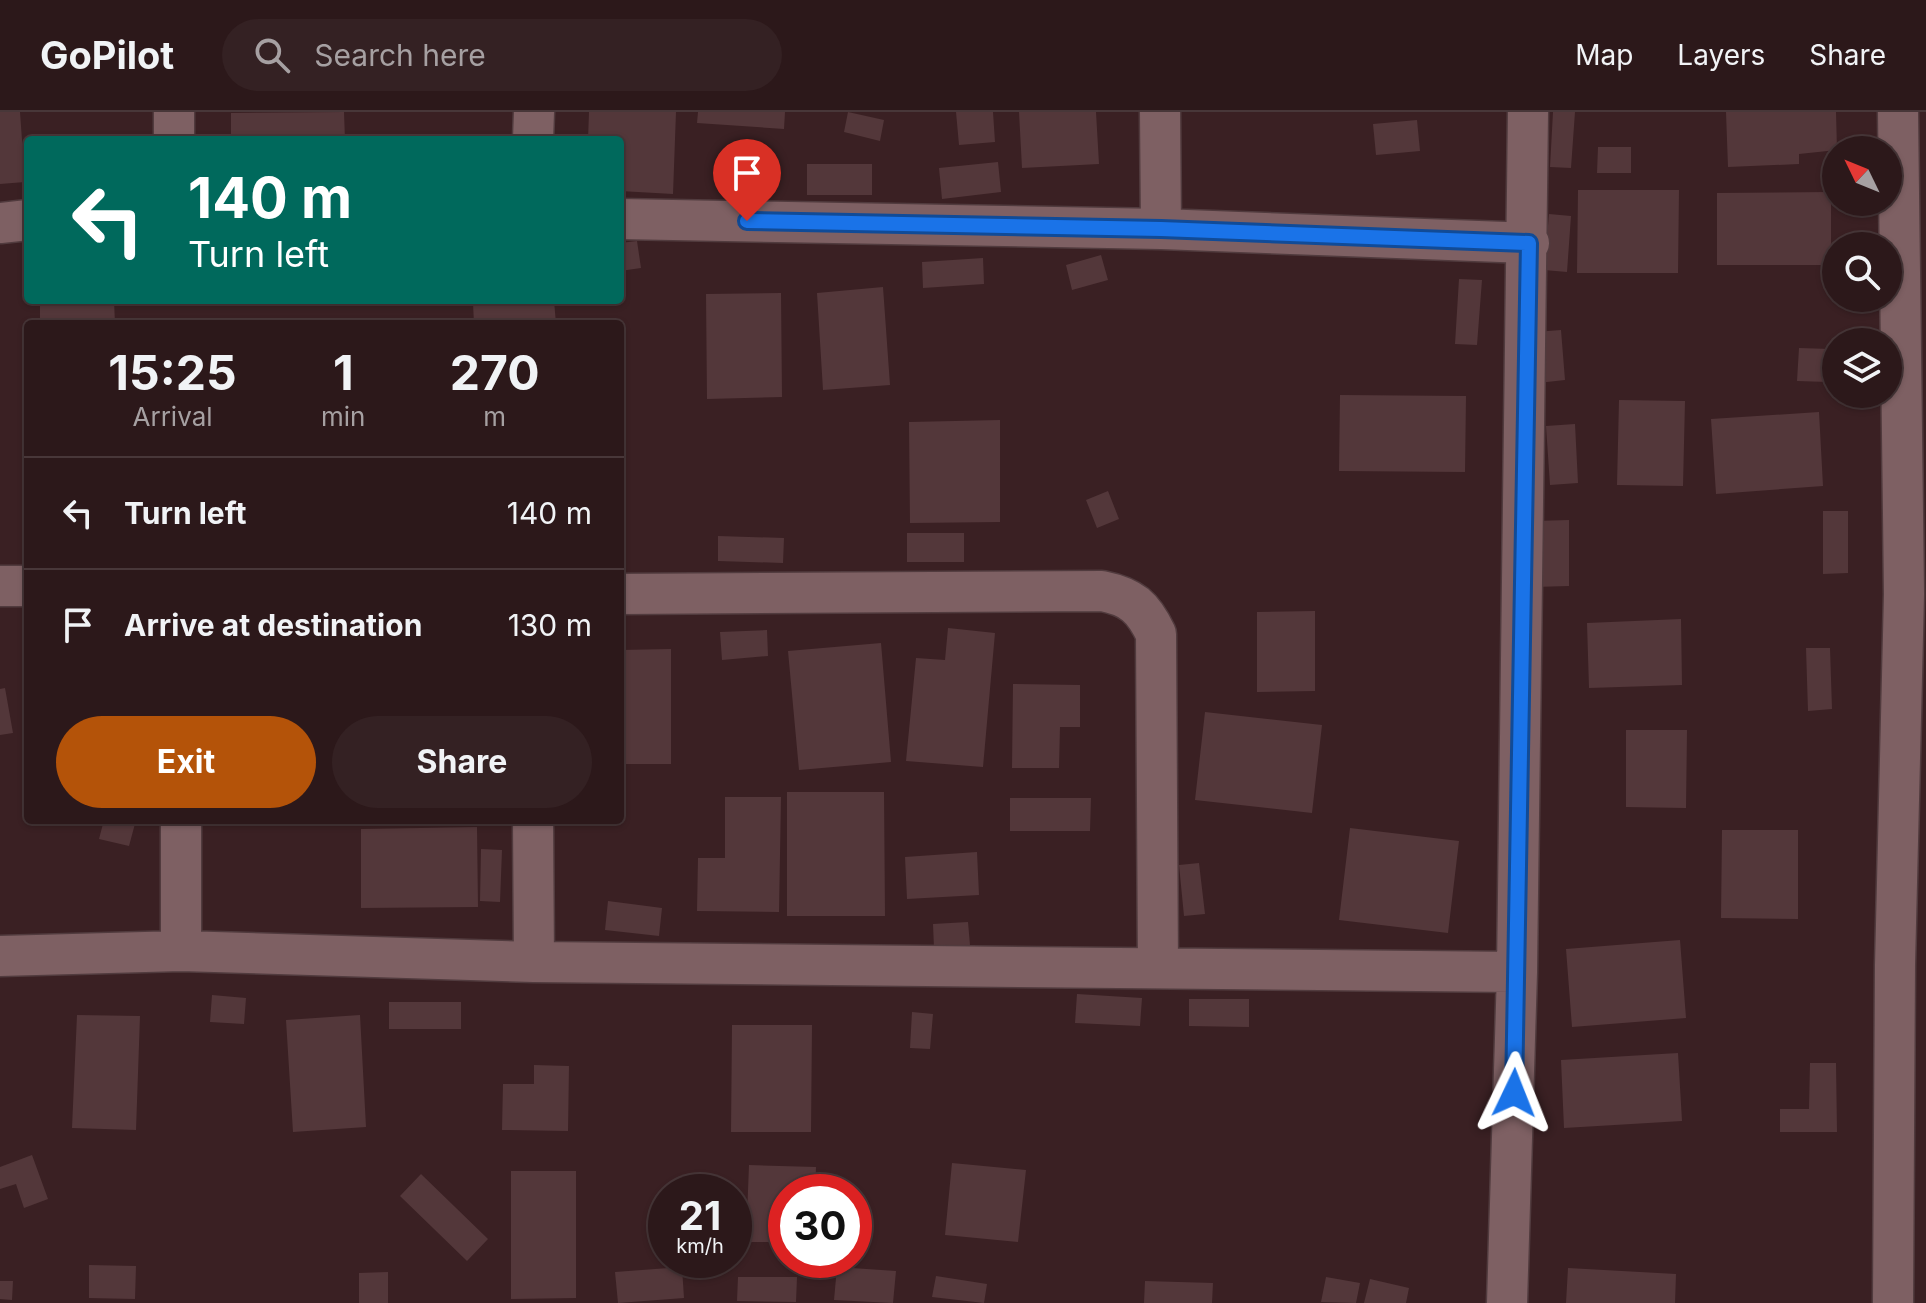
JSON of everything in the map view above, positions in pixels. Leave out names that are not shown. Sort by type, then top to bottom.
[{"type":"street","points":[[174,112],[174,136]]},
{"type":"street","points":[[533,136],[534,112]]},
{"type":"street","points":[[1160,112],[1161,229]]},
{"type":"street","points":[[1507,1303],[1517,972],[1529,243],[1528,112]]},
{"type":"street","points":[[1893,1303],[1910,965],[1915,594],[1898,112]]},
{"type":"street","points":[[624,219],[1161,229],[1529,243]]},
{"type":"street","points":[[0,223],[24,220]]},
{"type":"street","points":[[0,586],[24,586]]},
{"type":"street","points":[[624,594],[1102,591],[1124,596],[1143,608],[1156,634],[1158,967]]},
{"type":"street","points":[[181,824],[181,951]]},
{"type":"street","points":[[533,824],[534,962]]},
{"type":"street","points":[[0,956],[181,951],[534,962],[1517,972]]},
{"type":"building","points":[[0,112],[20,112],[24,182],[0,184]]},
{"type":"building","points":[[344,112],[345,136],[231,136],[231,113]]},
{"type":"building","points":[[589,112],[676,112],[673,194],[624,191],[624,136],[588,136]]},
{"type":"building","points":[[698,112],[785,112],[784,129],[697,123]]},
{"type":"building","points":[[848,112],[884,120],[880,141],[844,132]]},
{"type":"building","points":[[956,112],[993,112],[995,142],[959,145]]},
{"type":"building","points":[[1019,112],[1096,112],[1099,164],[1022,168]]},
{"type":"building","points":[[1553,112],[1575,112],[1571,168],[1550,167]]},
{"type":"building","points":[[1726,112],[1836,112],[1837,136],[1822,136],[1822,152],[1799,154],[1799,164],[1728,167]]},
{"type":"building","points":[[1417,120],[1420,151],[1376,155],[1373,124]]},
{"type":"building","points":[[1598,147],[1631,147],[1631,173],[1597,173]]},
{"type":"building","points":[[998,162],[1001,192],[942,199],[939,168]]},
{"type":"building","points":[[807,164],[872,164],[872,195],[807,195]]},
{"type":"building","points":[[1578,190],[1679,190],[1678,273],[1577,273]]},
{"type":"building","points":[[1822,192],[1822,216],[1831,216],[1831,232],[1822,232],[1822,265],[1717,265],[1717,193]]},
{"type":"building","points":[[1549,214],[1571,216],[1567,272],[1544,270]]},
{"type":"building","points":[[637,241],[641,268],[624,270],[624,243]]},
{"type":"building","points":[[1101,255],[1108,280],[1072,290],[1066,265]]},
{"type":"building","points":[[983,258],[984,284],[923,288],[922,262]]},
{"type":"building","points":[[1459,279],[1482,280],[1477,345],[1455,344]]},
{"type":"building","points":[[883,287],[890,385],[823,390],[817,293]]},
{"type":"building","points":[[781,293],[782,397],[707,399],[706,294]]},
{"type":"building","points":[[40,304],[114,304],[115,320],[40,320]]},
{"type":"building","points":[[473,304],[554,304],[556,320],[474,320]]},
{"type":"building","points":[[1561,330],[1565,380],[1538,383],[1535,332]]},
{"type":"building","points":[[1799,348],[1822,349],[1822,382],[1797,381]]},
{"type":"building","points":[[1340,395],[1466,396],[1465,472],[1339,471]]},
{"type":"building","points":[[1619,400],[1685,401],[1683,486],[1617,485]]},
{"type":"building","points":[[1819,412],[1823,486],[1716,494],[1711,419]]},
{"type":"building","points":[[1000,420],[1000,522],[910,523],[909,422]]},
{"type":"building","points":[[1575,424],[1578,483],[1550,485],[1546,426]]},
{"type":"building","points":[[1108,491],[1119,519],[1097,528],[1086,500]]},
{"type":"building","points":[[1823,511],[1848,511],[1848,573],[1823,574]]},
{"type":"building","points":[[1569,520],[1569,586],[1534,587],[1534,521]]},
{"type":"building","points":[[907,533],[964,533],[964,562],[907,562]]},
{"type":"building","points":[[718,536],[784,538],[783,563],[718,561]]},
{"type":"building","points":[[1315,611],[1315,691],[1257,692],[1257,612]]},
{"type":"building","points":[[1681,619],[1682,685],[1589,688],[1587,623]]},
{"type":"building","points":[[948,628],[995,633],[983,767],[906,761],[916,658],[945,660]]},
{"type":"building","points":[[767,630],[768,656],[722,660],[720,632]]},
{"type":"building","points":[[881,643],[891,762],[799,770],[788,651]]},
{"type":"building","points":[[1806,648],[1830,648],[1832,709],[1808,711]]},
{"type":"building","points":[[671,649],[671,764],[624,764],[624,650]]},
{"type":"building","points":[[1013,684],[1080,685],[1080,727],[1060,727],[1059,768],[1012,768]]},
{"type":"building","points":[[5,688],[13,733],[0,735],[0,689]]},
{"type":"building","points":[[1205,712],[1322,725],[1312,813],[1195,800]]},
{"type":"building","points":[[1626,730],[1687,730],[1686,808],[1626,807]]},
{"type":"building","points":[[787,792],[884,792],[885,916],[787,916]]},
{"type":"building","points":[[725,797],[781,797],[779,912],[697,911],[698,858],[725,858]]},
{"type":"building","points":[[1010,798],[1091,798],[1090,831],[1010,831]]},
{"type":"building","points":[[103,824],[135,824],[129,846],[99,839]]},
{"type":"building","points":[[477,827],[478,907],[361,908],[361,829]]},
{"type":"building","points":[[1350,828],[1459,841],[1448,933],[1339,920]]},
{"type":"building","points":[[1722,830],[1798,830],[1798,919],[1721,918]]},
{"type":"building","points":[[481,849],[502,850],[500,902],[480,901]]},
{"type":"building","points":[[977,852],[979,895],[907,899],[905,857]]},
{"type":"building","points":[[1199,863],[1205,914],[1184,916],[1179,865]]},
{"type":"building","points":[[608,901],[662,908],[659,936],[605,930]]},
{"type":"building","points":[[968,922],[970,945],[934,948],[933,924]]},
{"type":"building","points":[[1680,940],[1686,1018],[1572,1027],[1566,949]]},
{"type":"building","points":[[1077,994],[1142,998],[1140,1026],[1075,1023]]},
{"type":"building","points":[[212,995],[246,998],[244,1024],[210,1022]]},
{"type":"building","points":[[1189,999],[1249,999],[1249,1027],[1189,1026]]},
{"type":"building","points":[[389,1002],[461,1002],[461,1029],[389,1029]]},
{"type":"building","points":[[912,1012],[933,1014],[930,1049],[910,1048]]},
{"type":"building","points":[[77,1015],[140,1016],[136,1130],[72,1128]]},
{"type":"building","points":[[360,1015],[366,1127],[293,1132],[286,1020]]},
{"type":"building","points":[[732,1025],[812,1025],[811,1132],[731,1132]]},
{"type":"building","points":[[1678,1053],[1682,1121],[1564,1128],[1561,1060]]},
{"type":"building","points":[[1810,1063],[1836,1063],[1837,1132],[1780,1132],[1780,1109],[1809,1109]]},
{"type":"building","points":[[534,1065],[569,1066],[568,1131],[502,1130],[503,1084],[534,1084]]},
{"type":"building","points":[[32,1155],[48,1199],[24,1208],[16,1184],[0,1189],[0,1167]]},
{"type":"building","points":[[952,1163],[1026,1170],[1018,1242],[945,1235]]},
{"type":"building","points":[[749,1165],[816,1167],[816,1174],[768,1174],[768,1242],[752,1242],[752,1174],[749,1174]]},
{"type":"building","points":[[511,1171],[576,1171],[576,1298],[511,1299]]},
{"type":"building","points":[[421,1174],[488,1239],[467,1261],[400,1196]]},
{"type":"building","points":[[89,1265],[136,1266],[135,1299],[89,1298]]},
{"type":"building","points":[[1568,1268],[1676,1274],[1675,1303],[1566,1303]]},
{"type":"building","points":[[872,1269],[896,1271],[893,1303],[834,1300],[836,1278],[872,1278]]},
{"type":"building","points":[[648,1270],[648,1278],[683,1278],[684,1298],[618,1303],[615,1272]]},
{"type":"building","points":[[388,1272],[388,1303],[359,1303],[359,1273]]},
{"type":"building","points":[[936,1276],[987,1284],[984,1303],[932,1297]]},
{"type":"building","points":[[1326,1277],[1360,1283],[1356,1303],[1321,1302]]},
{"type":"building","points":[[738,1278],[797,1278],[796,1302],[737,1301]]},
{"type":"building","points":[[1370,1279],[1409,1288],[1406,1303],[1364,1303]]},
{"type":"building","points":[[0,1281],[13,1281],[12,1300],[0,1299]]},
{"type":"building","points":[[1145,1281],[1213,1283],[1212,1303],[1144,1303]]},
{"type":"route","points":[[747,221],[1161,229],[1529,243],[1514,1093]]}]
